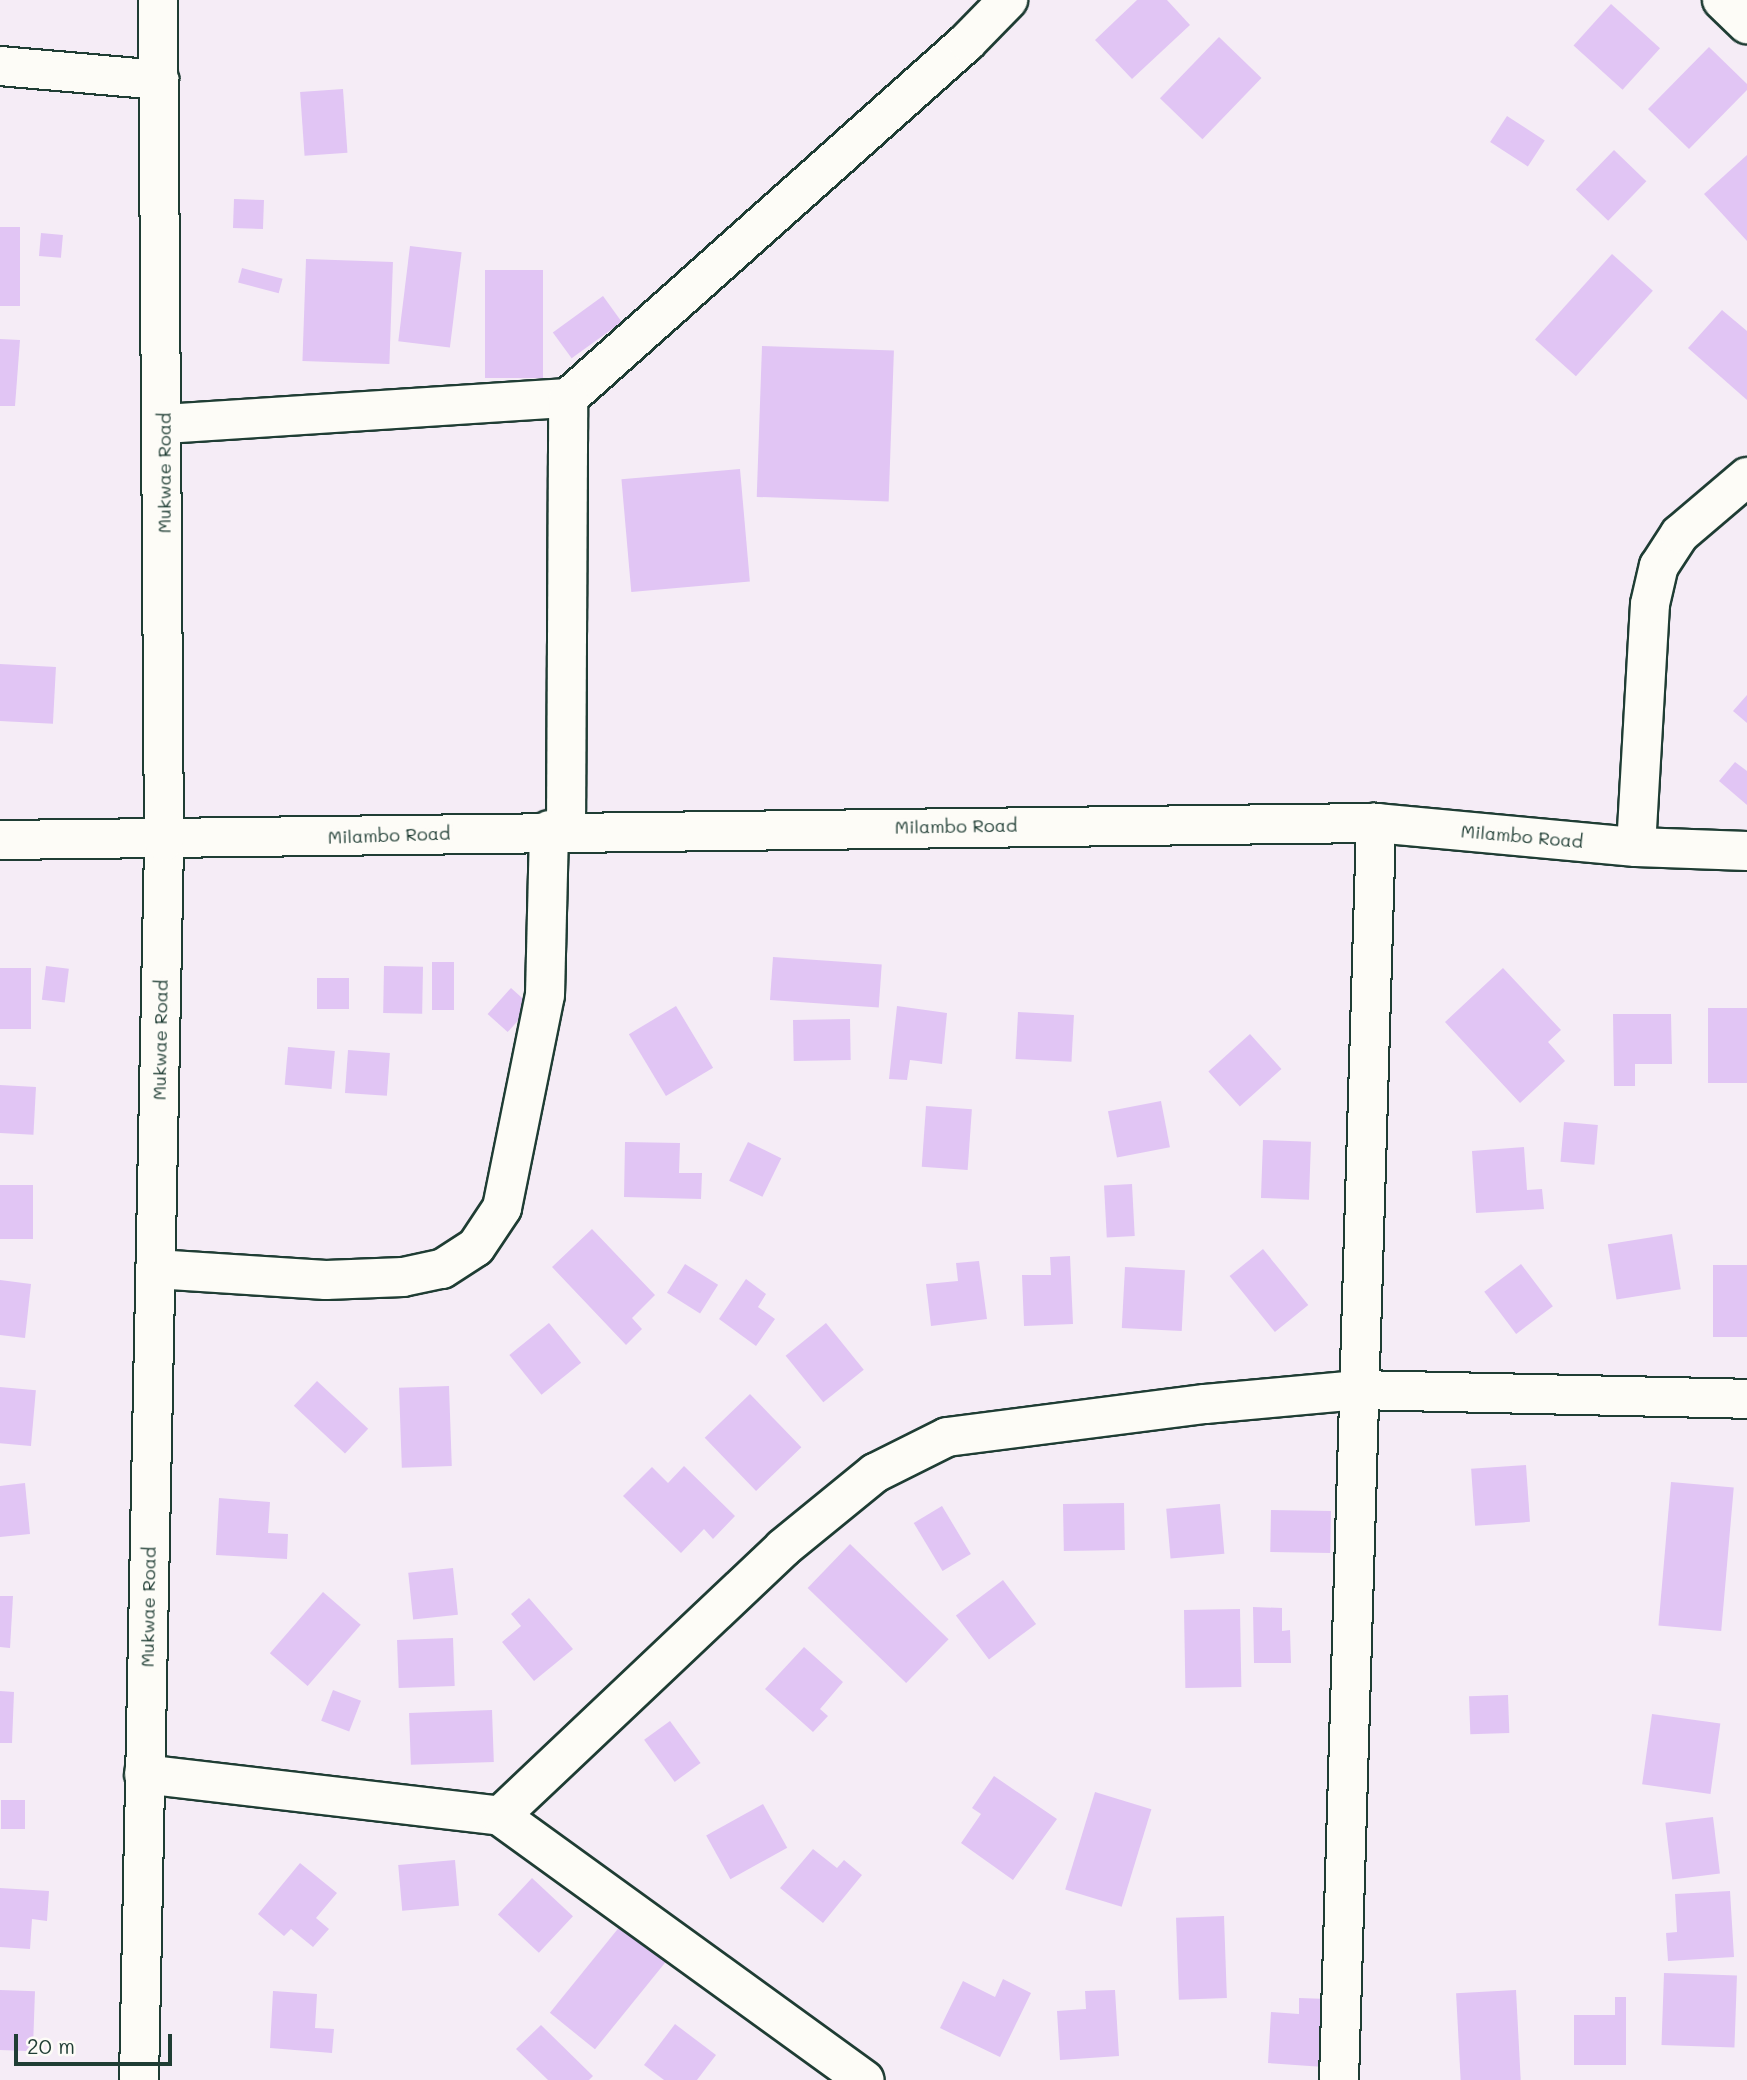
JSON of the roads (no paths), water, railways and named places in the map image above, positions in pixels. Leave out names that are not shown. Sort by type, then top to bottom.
[{"type":"street","name":"Mukwae Road","points":[[139,2080],[164,841],[164,424],[158,0]]},
{"type":"street","points":[[164,424],[568,398],[967,42],[1008,0]]},
{"type":"street","points":[[1723,0],[1747,24]]},
{"type":"street","points":[[0,66],[159,80]]},
{"type":"street","points":[[155,1269],[326,1280],[403,1277],[442,1269],[476,1247],[502,1208],[545,995],[557,830],[568,398]]},
{"type":"street","points":[[1636,847],[1650,604],[1659,566],[1680,534],[1747,477]]},
{"type":"street","points":[[1339,2080],[1376,822]]},
{"type":"street","name":"Milambo Road","points":[[0,840],[164,841],[557,830],[1376,822],[1636,847],[1747,851]]},
{"type":"street","points":[[500,1816],[783,1548],[887,1467],[947,1437],[1205,1404],[1358,1390],[1747,1399]]},
{"type":"street","points":[[144,1774],[500,1816],[865,2080]]}]
